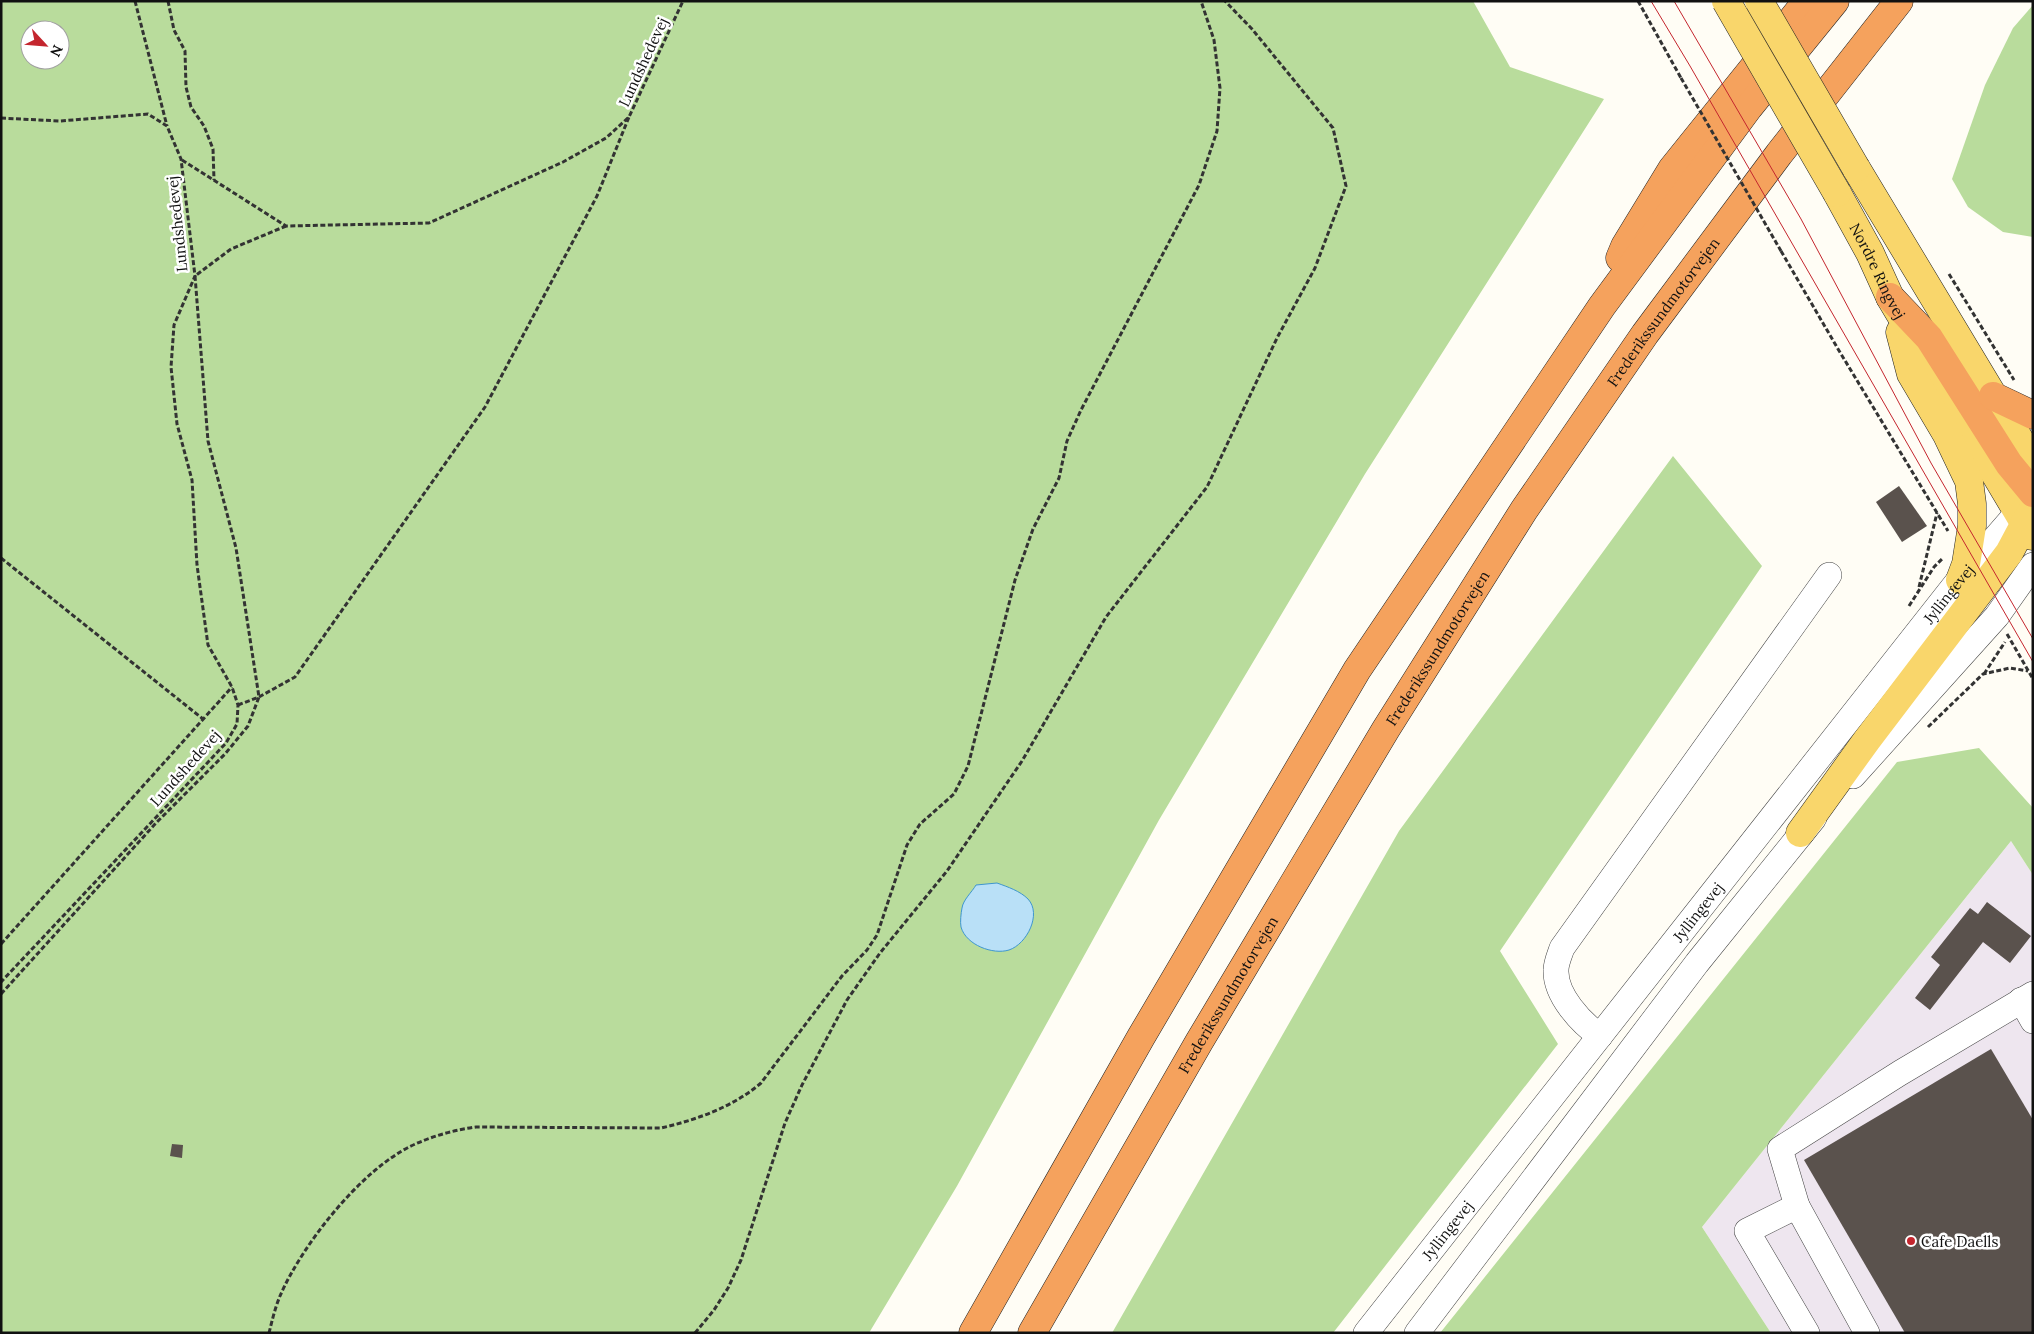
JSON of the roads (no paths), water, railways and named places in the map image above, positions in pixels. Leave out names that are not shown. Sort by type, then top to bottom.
[{"type":"highway","points":[[1602,306],[1625,246],[1672,168],[1807,1]]},
{"type":"highway","points":[[973,1333],[1141,1037],[1357,670],[1602,306],[1749,106],[1835,1]]},
{"type":"highway","name":"Frederikssundmotorvejen","points":[[1032,1333],[1199,1042],[1381,737],[1524,510],[1645,334],[1779,154],[1897,5]]},
{"type":"highway","points":[[1890,297],[1929,338],[2009,464],[2029,512]]},
{"type":"highway","points":[[2005,390],[2033,415]]},
{"type":"main road","name":"Nordre Ringvej","points":[[1726,1],[1837,192],[1870,253],[1890,297],[1911,374],[1946,435],[1969,481],[1972,526],[1963,572]]},
{"type":"main road","name":"Nordre Ringvej","points":[[1760,1],[1856,168],[2005,390],[2033,462]]},
{"type":"main road","points":[[1800,833],[1867,740],[2009,553],[2029,512]]},
{"type":"street","name":"Jyllingevej","points":[[1366,1333],[1963,572],[2029,512]]},
{"type":"street","name":"Jyllingevej","points":[[1417,1333],[1697,963],[1800,833],[1997,616],[2033,565]]},
{"type":"street","points":[[1600,1036],[1588,1028],[1563,999],[1556,970],[1562,948],[1829,575]]},
{"type":"street","points":[[1866,1333],[1797,1206],[1780,1149],[1900,1073],[2029,1005]]},
{"type":"street","points":[[1797,1206],[1747,1231],[1807,1333]]},
{"type":"water","points":[[997,883],[1025,896],[1032,905],[1033,912],[1033,920],[1022,942],[1016,947],[1003,951],[988,950],[974,944],[968,939],[961,927],[963,905],[976,885]]},
{"type":"tram line","points":[[1651,1],[2033,662]]},
{"type":"tram line","points":[[1674,1],[1801,219],[1931,463],[2033,639]]},
{"type":"place","name":"Cafe Daells","points":[[1911,1241]]}]
